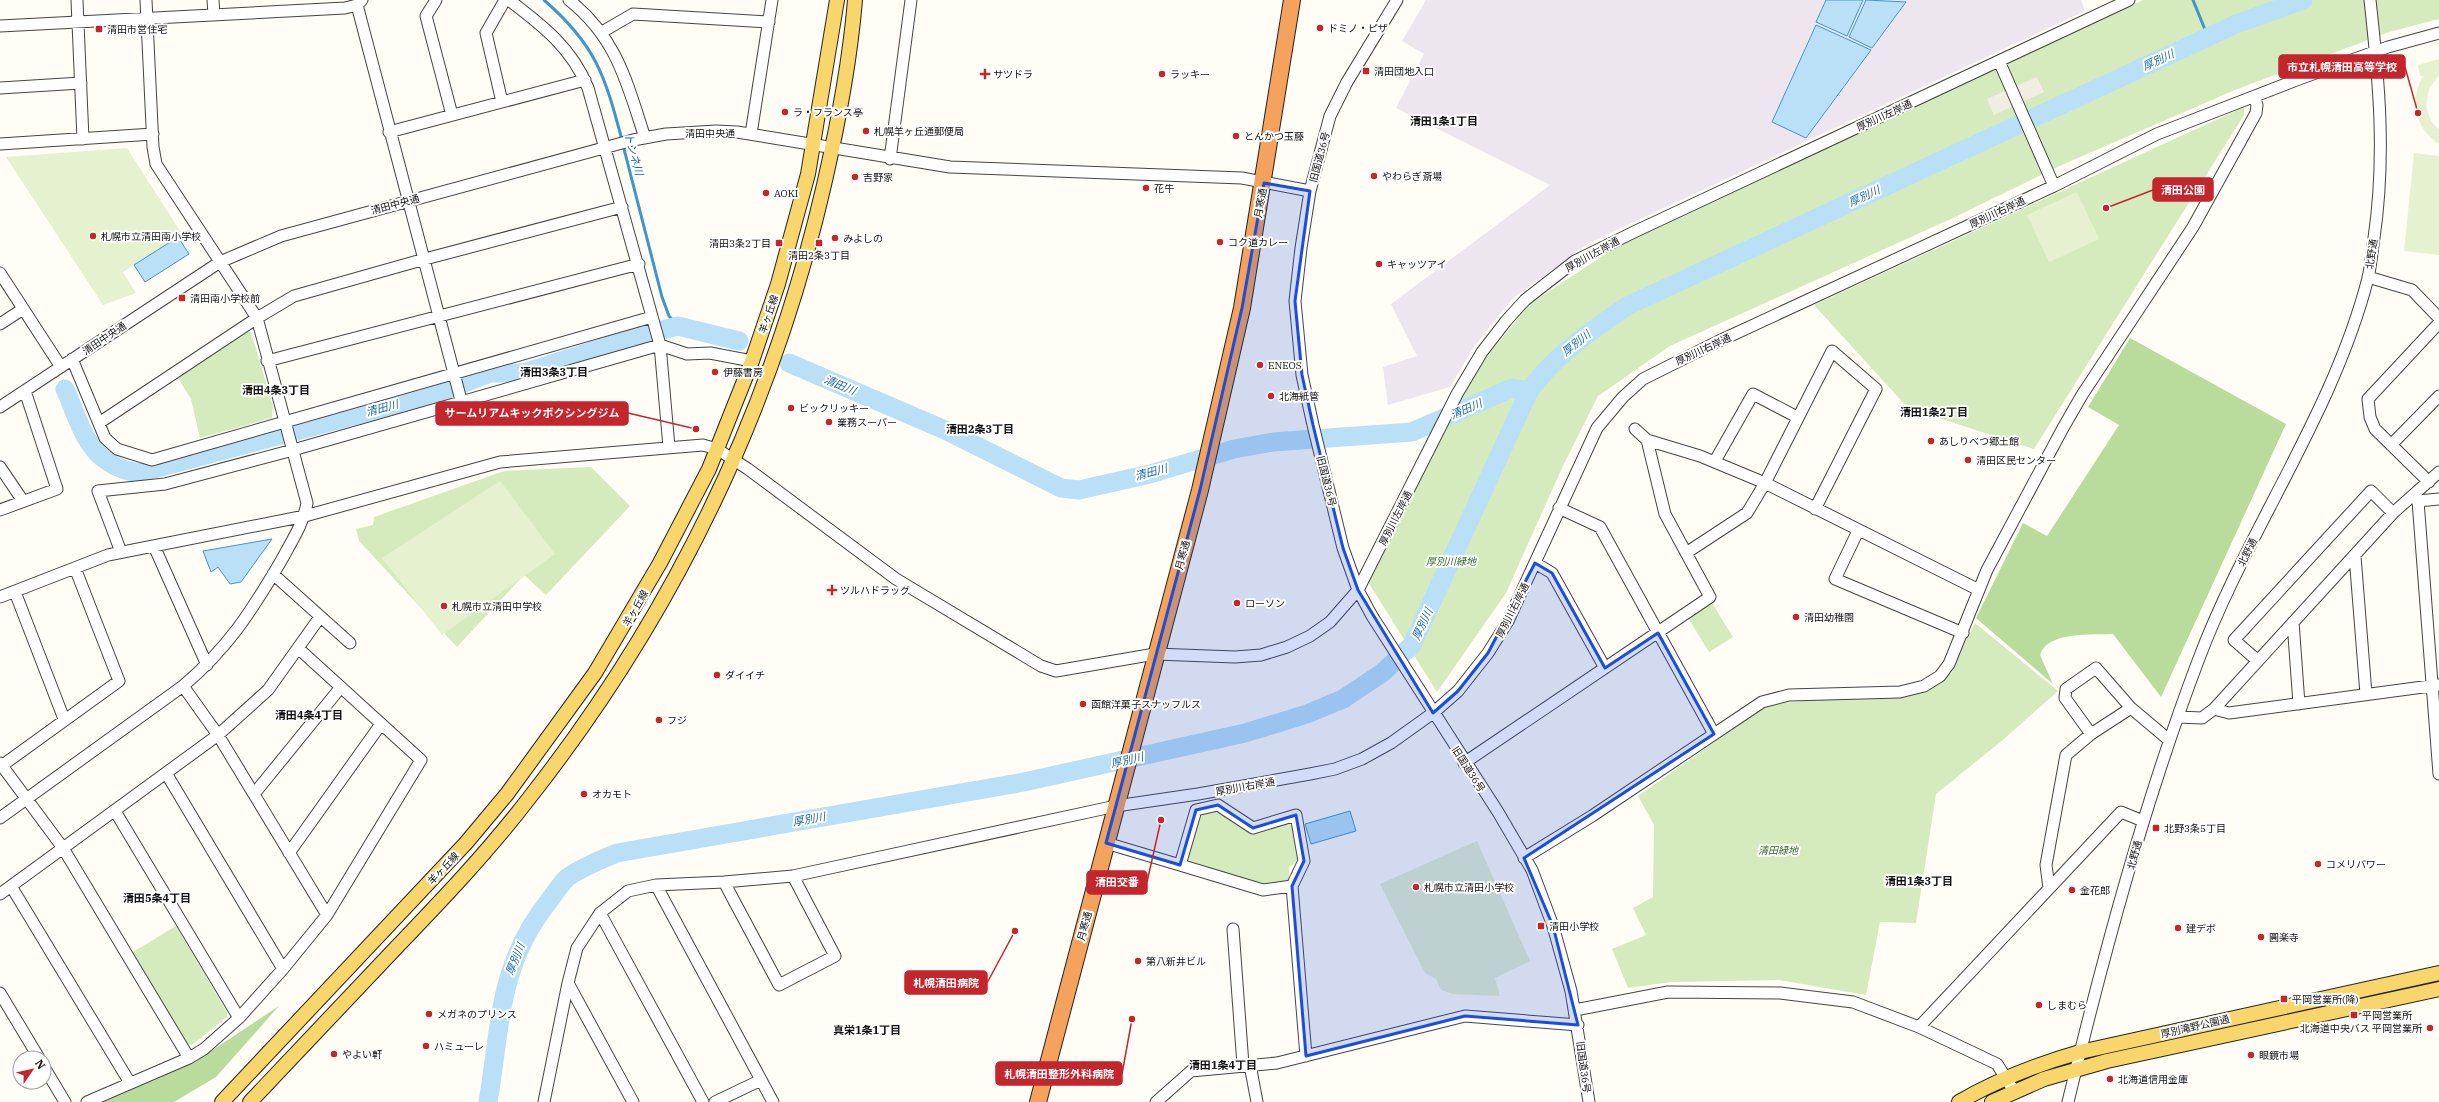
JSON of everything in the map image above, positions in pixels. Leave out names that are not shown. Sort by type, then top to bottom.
[{"type":"highway","name":"月寒通","points":[[1038,1102],[1106,842],[1119,798],[1155,654],[1200,490],[1242,308],[1264,183],[1292,0]]},
{"type":"main road","name":"羊ヶ丘線","points":[[222,1102],[466,843],[507,794],[595,673],[632,614],[660,564],[717,449],[752,361],[778,284],[808,174],[837,0]]},
{"type":"main road","name":"羊ヶ丘線","points":[[250,1102],[465,875],[528,800],[575,739],[649,626],[674,582],[734,460],[771,368],[793,306],[808,254],[834,148],[855,0]]},
{"type":"main road","name":"厚別滝野公園通","points":[[1959,1102],[2006,1078],[2046,1062],[2080,1052],[2439,973]]},
{"type":"main road","points":[[2396,982],[2400,997]]},
{"type":"main road","name":"厚別滝野公園通","points":[[1992,1102],[2014,1091],[2076,1070],[2194,1041],[2439,989]]},
{"type":"street","points":[[77,0],[83,139]]},
{"type":"street","points":[[0,818],[183,686],[207,665],[233,637],[273,574],[305,516],[308,503],[256,318],[156,164],[152,134],[146,0]]},
{"type":"street","points":[[213,0],[214,14]]},
{"type":"street","points":[[436,0],[426,16],[452,115]]},
{"type":"street","points":[[502,102],[486,33],[505,0]]},
{"type":"street","points":[[509,0],[551,32],[569,52],[585,80],[610,147],[622,207],[639,264],[659,342],[669,447]]},
{"type":"street","points":[[569,0],[582,10],[602,32],[621,66],[645,138]]},
{"type":"street","points":[[752,134],[772,0]]},
{"type":"street","points":[[890,159],[911,0]]},
{"type":"street","name":"旧国道36号","points":[[1397,0],[1347,82],[1330,116],[1310,191],[1301,248],[1295,301],[1302,375],[1343,548],[1358,590],[1372,616],[1464,763],[1498,812],[1532,870],[1553,926],[1575,1010],[1589,1102]]},
{"type":"street","name":"厚別川左岸通","points":[[717,449],[896,579],[1041,666],[1056,671],[1155,654],[1234,657],[1261,655],[1287,647],[1310,636],[1330,622],[1358,590],[1457,394],[1482,352],[1506,321],[1525,300],[1575,261],[2129,0]]},
{"type":"street","name":"北野通","points":[[2071,1101],[2080,1052],[2143,821],[2169,740],[2199,658],[2236,573],[2306,434],[2345,351],[2368,276],[2382,163],[2376,51],[2370,0]]},
{"type":"street","points":[[0,26],[214,14],[360,3],[389,132],[425,259],[460,397]]},
{"type":"street","points":[[602,32],[633,14],[769,22]]},
{"type":"street","name":"厚別川右岸通","points":[[544,1102],[568,983],[578,948],[600,913],[628,891],[656,884],[724,882],[793,876],[1119,798],[1247,786],[1335,769],[1381,749],[1433,714],[1458,691],[1488,653],[1508,621],[1559,508],[1598,428],[1623,397],[1644,380],[1717,342],[2054,186],[2157,134],[2376,51],[2439,33]]},
{"type":"street","points":[[1999,61],[2054,186]]},
{"type":"street","points":[[389,132],[585,80]]},
{"type":"street","points":[[0,88],[81,83]]},
{"type":"street","points":[[1524,858],[1592,816],[1750,709],[1777,696],[1900,692],[1924,686],[1940,676],[1949,664],[1963,633],[1987,570],[2082,395],[2197,220],[2256,113],[2257,105],[2254,97]]},
{"type":"street","name":"清田中央通","points":[[0,407],[220,262],[281,236],[408,200],[633,140],[666,134],[716,131],[752,134],[890,159],[950,166],[1242,178],[1310,191]]},
{"type":"street","points":[[0,144],[152,134]]},
{"type":"street","points":[[99,424],[256,318],[294,296],[425,259],[622,207]]},
{"type":"street","points":[[267,361],[639,264]]},
{"type":"street","points":[[0,273],[61,367]]},
{"type":"street","points":[[2368,276],[2412,290],[2439,318]]},
{"type":"street","points":[[0,324],[23,308]]},
{"type":"street","points":[[72,359],[105,438],[117,449],[152,460],[653,321]]},
{"type":"street","points":[[2429,482],[2375,429],[2370,417],[2368,399],[2439,323]]},
{"type":"street","points":[[121,552],[98,491],[165,484],[460,397],[659,342],[687,354],[710,353],[752,361]]},
{"type":"street","points":[[1686,553],[1747,513],[1765,483],[1797,417],[1832,351],[1876,389],[1815,509]]},
{"type":"street","points":[[0,510],[57,489],[25,391]]},
{"type":"street","points":[[1715,461],[1753,394],[1797,417]]},
{"type":"street","points":[[2392,445],[2439,396]]},
{"type":"street","points":[[1635,429],[1647,440],[1715,461],[1765,483],[1858,531],[1979,590]]},
{"type":"street","points":[[1464,763],[1710,598],[1665,514],[1647,440]]},
{"type":"street","points":[[0,597],[121,552],[305,516],[500,462],[669,447],[703,445],[717,449]]},
{"type":"street","points":[[0,467],[23,501]]},
{"type":"street","points":[[2178,716],[2202,718],[2214,709],[2393,513],[2416,499],[2439,472]]},
{"type":"street","points":[[2258,661],[2234,640],[2371,492],[2393,513]]},
{"type":"street","points":[[2416,499],[2439,499]]},
{"type":"street","points":[[2416,499],[2436,685],[2439,774]]},
{"type":"street","points":[[1559,508],[1600,527],[1714,734]]},
{"type":"street","points":[[1858,531],[1835,579],[1963,633]]},
{"type":"street","points":[[154,546],[207,665]]},
{"type":"street","points":[[2355,556],[2366,694]]},
{"type":"street","points":[[1535,563],[1552,573],[1605,668]]},
{"type":"street","points":[[75,568],[119,681],[0,765],[63,848],[189,1058]]},
{"type":"street","points":[[273,574],[350,643]]},
{"type":"street","points":[[14,592],[64,719]]},
{"type":"street","points":[[0,894],[218,735],[268,690],[320,617]]},
{"type":"street","points":[[2294,622],[2299,704]]},
{"type":"street","points":[[87,1102],[189,1058],[204,1049],[239,1018],[283,969],[327,915],[421,760],[298,649]]},
{"type":"street","points":[[2091,734],[2065,698],[2066,689],[2096,668],[2131,708],[2169,740]]},
{"type":"street","points":[[2214,709],[2229,714],[2436,685]]},
{"type":"street","points":[[183,686],[218,735],[327,915]]},
{"type":"street","points":[[254,794],[341,687]]},
{"type":"street","points":[[2049,888],[2046,865],[2066,755],[2091,734],[2131,708]]},
{"type":"street","points":[[289,853],[381,724]]},
{"type":"street","points":[[166,774],[283,969]]},
{"type":"street","points":[[1180,865],[1196,810],[1218,805],[1253,828],[1296,815],[1304,861],[1292,886],[1306,1056]]},
{"type":"street","points":[[115,811],[239,1018]]},
{"type":"street","points":[[1919,1028],[2121,812],[2143,821]]},
{"type":"street","points":[[1106,842],[1263,890],[1292,886]]},
{"type":"street","points":[[724,882],[779,985],[835,956],[793,876]]},
{"type":"street","points":[[656,884],[773,1102]]},
{"type":"street","points":[[11,886],[130,1083]]},
{"type":"street","points":[[600,913],[703,1102]]},
{"type":"street","points":[[1233,929],[1247,1065],[1257,1102]]},
{"type":"street","points":[[568,983],[633,1102]]},
{"type":"street","points":[[1575,1010],[1668,992],[1780,993],[1853,1002],[1919,1028],[1997,1064],[2014,1091]]},
{"type":"street","points":[[0,993],[34,1050]]},
{"type":"street","points":[[1158,1101],[1191,1071],[1277,1063],[1465,1016],[1578,1025]]},
{"type":"street","points":[[52,1080],[65,1102]]},
{"type":"street","points":[[715,1102],[761,1080]]},
{"type":"highlighted area","points":[[1264,183],[1310,191],[1295,301],[1302,375],[1313,425],[1343,548],[1358,590],[1433,713],[1458,691],[1488,653],[1535,563],[1552,573],[1605,668],[1658,633],[1714,734],[1524,858],[1553,926],[1578,1025],[1465,1016],[1306,1056],[1292,886],[1304,861],[1296,815],[1253,828],[1218,805],[1196,810],[1180,865],[1106,843],[1200,490],[1242,308]]},
{"type":"shaded area","points":[[1426,0],[2081,0],[2085,11],[1589,243],[1512,299],[1473,348],[1450,387],[1388,405],[1383,367],[1417,356],[1391,304],[1550,185],[1396,108],[1424,54],[1402,41]]},
{"type":"shaded area","points":[[2037,77],[2044,92],[1994,115],[1987,99]]},
{"type":"green space","name":"厚別川緑地","points":[[2143,0],[2439,0],[2439,19],[2389,32],[2235,90],[2064,164],[1953,218],[1670,346],[1598,396],[1562,468],[1506,593],[1437,692],[1368,582],[1478,367],[1530,304],[1631,237]]},
{"type":"green space","points":[[2439,59],[2439,75],[2429,89],[2426,106],[2431,121],[2439,130],[2439,144],[2424,130],[2420,122],[2417,113],[2416,95],[2423,76],[2420,76],[2418,65]]},
{"type":"green space","points":[[2244,107],[2244,115],[2034,449],[1908,408],[1814,305]]},
{"type":"green space","points":[[127,148],[182,234],[123,272],[136,293],[103,305],[6,157]]},
{"type":"green space","points":[[2414,153],[2439,156],[2439,255],[2404,251]]},
{"type":"green space","points":[[2077,192],[2099,239],[2049,262],[2027,215]]},
{"type":"green space","points":[[248,331],[251,332],[273,406],[272,418],[200,438],[191,399],[178,378]]},
{"type":"green space","points":[[2130,338],[2286,424],[2161,697],[2113,634],[2071,636],[2051,642],[2044,647],[2040,655],[2053,684],[1976,618],[2023,523],[2047,536],[2119,425],[2088,407]]},
{"type":"green space","points":[[591,467],[630,506],[546,595],[524,575],[457,647],[359,541],[356,529],[373,525],[374,517],[504,471]]},
{"type":"green space","points":[[500,481],[555,554],[442,635],[382,558]]},
{"type":"green space","points":[[1712,603],[1733,637],[1709,652],[1688,618]]},
{"type":"green space","name":"清田緑地","points":[[1975,623],[2058,691],[2004,739],[1936,794],[1916,923],[1880,922],[1866,995],[1779,980],[1671,982],[1628,988],[1612,949],[1646,935],[1633,908],[1653,897],[1654,825],[1638,796],[1767,705],[1829,698],[1908,697],[1952,673],[1964,643]]},
{"type":"green space","points":[[1213,810],[1255,834],[1289,824],[1293,826],[1298,861],[1289,867],[1289,883],[1260,886],[1189,861],[1188,855],[1199,814]]},
{"type":"green space","points":[[1477,841],[1530,961],[1495,978],[1500,996],[1452,994],[1441,990],[1436,979],[1425,973],[1380,884]]},
{"type":"green space","points":[[176,926],[227,1012],[227,1017],[192,1045],[187,1044],[133,952]]},
{"type":"green space","points":[[279,1006],[216,1077],[174,1102],[102,1102],[199,1059]]},
{"type":"water","points":[[1826,0],[1863,0],[1847,36],[1816,22]]},
{"type":"water","points":[[1866,0],[1906,2],[1872,48],[1849,37]]},
{"type":"water","points":[[1816,25],[1871,50],[1806,138],[1772,122]]},
{"type":"water","points":[[178,237],[189,254],[145,282],[134,265]]},
{"type":"water","points":[[272,539],[241,582],[230,584],[218,567],[211,572],[203,551]]},
{"type":"water","points":[[1350,811],[1356,831],[1311,844],[1305,824]]},
{"type":"waterway","name":"トンネ川","points":[[544,0],[562,16],[576,32],[596,63],[604,79],[622,140]]},
{"type":"waterway","points":[[2193,0],[2208,37]]},
{"type":"waterway","name":"厚別川","points":[[488,1102],[504,997],[520,948],[532,925],[560,885],[574,873],[617,853],[1024,782],[1245,733],[1307,714],[1343,699],[1382,673],[1412,645],[1529,391],[1550,366],[1574,344],[1600,325],[1627,306],[2236,24],[2303,0]]},
{"type":"waterway","name":"トンネ川","points":[[623,145],[662,297],[669,316],[678,326]]},
{"type":"waterway","name":"清田川","points":[[65,389],[83,431],[98,453],[108,462],[138,473],[432,395],[490,373],[523,373],[643,335],[678,326],[739,341]]},
{"type":"waterway","name":"清田川","points":[[789,363],[945,430],[1061,488],[1079,490],[1150,474],[1234,449],[1273,442],[1412,432],[1512,388],[1529,391]]},
{"type":"place","name":"ドミノ・ピザ","points":[[1320,28]]},
{"type":"place","name":"清田市営住宅","points":[[99,29]]},
{"type":"place","name":"清田団地入口","points":[[1366,71]]},
{"type":"place","name":"サツドラ","points":[[985,74]]},
{"type":"place","name":"ラッキー","points":[[1162,74]]},
{"type":"place","name":"ラ・フランス亭","points":[[785,112]]},
{"type":"place","name":"市立札幌清田高等学校","points":[[2418,113]]},
{"type":"place","name":"札幌羊ヶ丘通郵便局","points":[[866,131]]},
{"type":"place","name":"とんかつ玉藤","points":[[1236,136]]},
{"type":"place","name":"やわらぎ斎場","points":[[1374,176]]},
{"type":"place","name":"吉野家","points":[[855,177]]},
{"type":"place","name":"花牛","points":[[1146,188]]},
{"type":"place","name":"AOKI","points":[[766,193]]},
{"type":"place","name":"清田公園","points":[[2106,208]]},
{"type":"place","name":"札幌市立清田南小学校","points":[[93,236]]},
{"type":"place","name":"みよしの","points":[[835,238]]},
{"type":"place","name":"コク道カレー","points":[[1220,242]]},
{"type":"place","name":"清田3条2丁目","points":[[779,243]]},
{"type":"place","name":"清田2条3丁目","points":[[819,243]]},
{"type":"place","name":"キャッツアイ","points":[[1379,264]]},
{"type":"place","name":"清田南小学校前","points":[[182,298]]},
{"type":"place","name":"ENEOS","points":[[1260,365]]},
{"type":"place","name":"伊藤書房","points":[[715,372]]},
{"type":"place","name":"北海紙管","points":[[1271,396]]},
{"type":"place","name":"ビックリッキー","points":[[791,408]]},
{"type":"place","name":"業務スーパー","points":[[829,422]]},
{"type":"place","name":"サームリアムキックボクシングジム","points":[[696,429]]},
{"type":"place","name":"あしりべつ郷土館","points":[[1931,441]]},
{"type":"place","name":"清田区民センター","points":[[1968,460]]},
{"type":"place","name":"ツルハドラッグ","points":[[832,590]]},
{"type":"place","name":"ローソン","points":[[1237,603]]},
{"type":"place","name":"札幌市立清田中学校","points":[[444,606]]},
{"type":"place","name":"清田幼稚園","points":[[1796,617]]},
{"type":"place","name":"ダイイチ","points":[[717,675]]},
{"type":"place","name":"函館洋菓子スナッフルス","points":[[1083,704]]},
{"type":"place","name":"フジ","points":[[659,720]]},
{"type":"place","name":"オカモト","points":[[584,794]]},
{"type":"place","name":"清田交番","points":[[1161,820]]},
{"type":"place","name":"北野3条5丁目","points":[[2156,828]]},
{"type":"place","name":"コメリパワー","points":[[2318,864]]},
{"type":"place","name":"札幌市立清田小学校","points":[[1416,887]]},
{"type":"place","name":"金花郎","points":[[2072,890]]},
{"type":"place","name":"清田小学校","points":[[1541,926]]},
{"type":"place","name":"建デポ","points":[[2178,928]]},
{"type":"place","name":"札幌清田病院","points":[[1015,931]]},
{"type":"place","name":"圓楽寺","points":[[2261,937]]},
{"type":"place","name":"第八新井ビル","points":[[1138,961]]},
{"type":"place","name":"平岡営業所(降)","points":[[2284,999]]},
{"type":"place","name":"しまむら","points":[[2039,1005]]},
{"type":"place","name":"メガネのプリンス","points":[[429,1014]]},
{"type":"place","name":"平岡営業所","points":[[2354,1015]]},
{"type":"place","name":"札幌清田整形外科病院","points":[[1132,1019]]},
{"type":"place","name":"北海道中央バス 平岡営業所","points":[[2430,1028]]},
{"type":"place","name":"ハミューレ","points":[[426,1046]]},
{"type":"place","name":"やよい軒","points":[[334,1054]]},
{"type":"place","name":"眼鏡市場","points":[[2251,1055]]},
{"type":"place","name":"北海道信用金庫","points":[[2110,1079]]},
{"type":"district","name":"清田1条1丁目","points":[[1444,121]]},
{"type":"district","name":"清田3条3丁目","points":[[554,372]]},
{"type":"district","name":"清田4条3丁目","points":[[276,390]]},
{"type":"district","name":"清田1条2丁目","points":[[1934,412]]},
{"type":"district","name":"清田2条3丁目","points":[[980,429]]},
{"type":"district","name":"清田4条4丁目","points":[[309,715]]},
{"type":"district","name":"清田1条3丁目","points":[[1919,881]]},
{"type":"district","name":"清田5条4丁目","points":[[157,898]]},
{"type":"district","name":"真栄1条1丁目","points":[[867,1030]]},
{"type":"district","name":"清田1条4丁目","points":[[1223,1065]]}]
